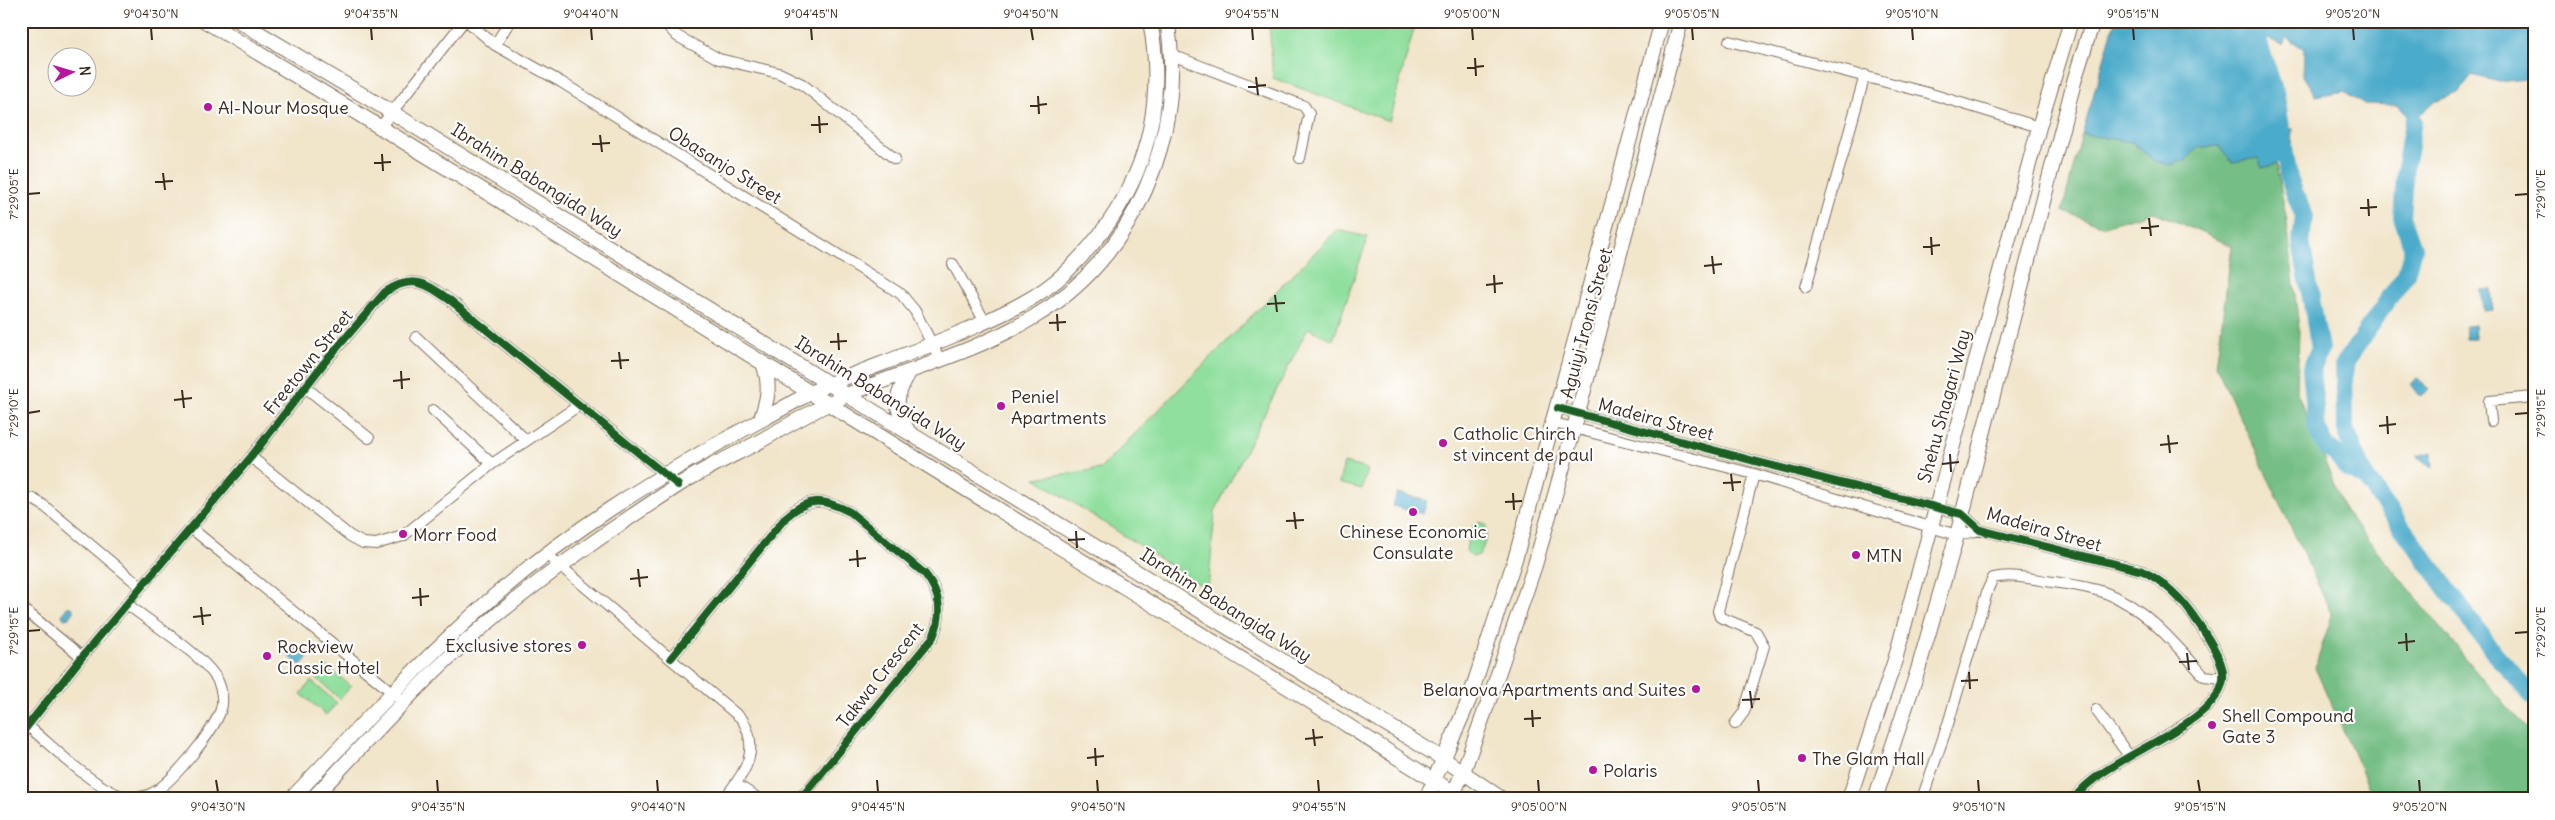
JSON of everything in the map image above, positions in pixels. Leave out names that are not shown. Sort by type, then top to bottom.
[{"type":"main road","name":"Ibrahim Babangida Way","points":[[206,21],[381,126],[1435,780],[1457,797]]},
{"type":"main road","name":"Ibrahim Babangida Way","points":[[239,21],[393,113],[910,434],[1445,760],[1502,799]]},
{"type":"main road","points":[[291,799],[393,692],[474,614],[546,554],[666,473],[811,393],[933,345],[1026,303],[1064,274],[1109,225],[1123,203],[1140,164],[1151,119],[1155,67],[1150,21]]},
{"type":"main road","points":[[312,799],[404,702],[483,626],[558,565],[678,485],[828,404],[940,360],[1036,316],[1067,294],[1112,247],[1137,208],[1157,158],[1169,108],[1172,56],[1167,21]]},
{"type":"main road","name":"Aguiyi Ironsi Street","points":[[1426,799],[1445,760],[1499,612],[1554,423],[1662,21]]},
{"type":"main road","name":"Aguiyi Ironsi Street","points":[[1457,797],[1463,772],[1518,618],[1574,428],[1681,21]]},
{"type":"main road","name":"Shehu Shagari Way","points":[[1849,799],[1895,660],[2039,127],[2071,21]]},
{"type":"main road","points":[[1875,799],[1917,673],[1957,535],[2075,78],[2094,21]]},
{"type":"main road","points":[[760,421],[769,392],[768,376],[763,363]]},
{"type":"main road","points":[[910,371],[897,397],[900,417],[910,434]]},
{"type":"street","points":[[381,126],[466,21]]},
{"type":"street","name":"Obasanjo Street","points":[[466,21],[495,44],[561,82],[901,294],[915,311],[940,360]]},
{"type":"street","points":[[495,44],[510,21]]},
{"type":"street","points":[[663,21],[677,36],[719,59],[779,73],[802,84],[895,159]]},
{"type":"street","points":[[1729,40],[1865,75],[2039,127]]},
{"type":"street","points":[[1172,56],[1304,106],[1309,114],[1300,158]]},
{"type":"street","points":[[1806,287],[1865,75]]},
{"type":"street","points":[[954,264],[985,322]]},
{"type":"street","name":"Freetown Street","points":[[24,730],[82,657],[251,457],[305,387],[385,292],[398,284],[408,281],[431,286],[578,406],[666,473],[678,485]]},
{"type":"street","points":[[416,337],[526,440]]},
{"type":"street","points":[[305,387],[369,438]]},
{"type":"street","points":[[2491,421],[2489,401],[2534,397]]},
{"type":"street","points":[[251,457],[350,536],[363,543],[376,544],[403,536],[492,464],[578,406]]},
{"type":"street","name":"Madeira Street","points":[[1558,408],[1754,461],[1936,506],[1962,514],[1980,530],[2143,571],[2162,581],[2182,598],[2220,661],[2223,678]]},
{"type":"street","points":[[433,410],[492,464]]},
{"type":"street","points":[[1554,423],[1754,474],[1957,535],[1980,530]]},
{"type":"street","points":[[1735,724],[1744,712],[1764,646],[1756,632],[1726,621],[1720,617],[1718,610],[1754,474]]},
{"type":"street","points":[[21,497],[33,499],[43,505],[141,587]]},
{"type":"street","name":"Takwa Crescent","points":[[671,658],[786,517],[798,507],[812,502],[836,505],[850,512],[925,574],[933,584],[940,609],[939,623],[933,637],[806,792],[797,799]]},
{"type":"street","points":[[191,528],[404,702]]},
{"type":"street","points":[[546,554],[734,710],[748,729],[751,749],[749,759],[736,784],[724,799]]},
{"type":"street","points":[[1922,799],[1948,724],[1988,589],[1993,578],[2019,577],[2073,585],[2106,593],[2128,605],[2169,636],[2204,676],[2223,678],[2219,693],[2211,704],[2181,726],[2129,756],[2091,781],[2074,799]]},
{"type":"street","points":[[24,730],[90,777],[122,796],[149,795],[164,785],[197,747],[214,725],[222,708],[222,696],[218,681],[210,669],[198,658],[127,604]]},
{"type":"street","points":[[21,607],[82,657]]},
{"type":"street","points":[[2096,710],[2129,756]]},
{"type":"street","points":[[736,784],[760,799]]},
{"type":"green space","points":[[1269,21],[1416,21],[1389,121],[1273,78]]},
{"type":"green space","points":[[2082,134],[2132,142],[2154,161],[2186,160],[2199,147],[2219,146],[2232,162],[2258,157],[2262,168],[2276,164],[2287,222],[2299,329],[2297,392],[2345,512],[2493,691],[2534,735],[2534,799],[2374,799],[2315,668],[2332,615],[2216,366],[2232,246],[2154,212],[2103,226],[2062,211]]},
{"type":"green space","points":[[1337,230],[1368,237],[1333,340],[1308,328],[1215,511],[1209,580],[1205,588],[1035,478],[1100,469]]},
{"type":"green space","points":[[1344,463],[1367,469],[1362,489],[1339,483]]},
{"type":"green space","points":[[1478,522],[1485,524],[1486,535],[1479,555],[1472,557],[1466,551],[1467,543],[1471,531]]},
{"type":"green space","points":[[325,665],[351,686],[340,699],[315,677]]},
{"type":"green space","points":[[311,681],[337,703],[326,715],[301,694]]},
{"type":"water","points":[[2115,21],[2534,21],[2534,78],[2499,82],[2472,75],[2458,93],[2434,102],[2413,121],[2397,105],[2364,104],[2345,91],[2316,96],[2303,76],[2304,49],[2286,37],[2283,45],[2268,39],[2258,55],[2258,67],[2273,72],[2278,105],[2277,126],[2293,129],[2292,150],[2276,164],[2262,168],[2258,158],[2232,162],[2219,146],[2199,147],[2186,160],[2170,165],[2154,161],[2132,142],[2082,134]]},
{"type":"water","points":[[2491,289],[2493,310],[2483,311],[2481,290]]},
{"type":"water","points":[[2474,325],[2475,339],[2466,339],[2465,326]]},
{"type":"water","points":[[2418,378],[2428,390],[2420,396],[2411,384]]},
{"type":"water","points":[[2432,452],[2433,468],[2416,456]]},
{"type":"water","points":[[1397,493],[1427,501],[1423,514],[1393,506]]},
{"type":"water","points":[[67,607],[72,607],[74,612],[69,618],[64,619],[62,615]]},
{"type":"water","points":[[293,642],[309,655],[301,666],[284,652]]},
{"type":"waterway","points":[[2246,21],[2256,34],[2276,96],[2289,179],[2304,216],[2301,242],[2320,349],[2311,369],[2317,429],[2327,448],[2335,452],[2345,466],[2367,480],[2495,654],[2534,698]]},
{"type":"waterway","points":[[2367,480],[2345,428],[2344,364],[2406,274],[2413,248],[2402,217],[2406,164],[2413,121]]},
{"type":"cycle path","points":[[21,734],[82,657],[251,457],[324,363],[385,292],[395,286],[412,282],[427,285],[434,289],[678,485]]},
{"type":"cycle path","points":[[1558,408],[1754,461],[1962,514],[1980,530],[2143,571],[2164,584],[2188,608],[2208,638],[2221,664],[2223,680],[2215,697],[2200,713],[2180,727],[2108,769],[2088,784],[2074,799]]},
{"type":"cycle path","points":[[671,658],[786,517],[794,510],[809,503],[824,502],[850,512],[925,574],[934,589],[939,604],[938,620],[933,637],[806,792],[797,799]]},
{"type":"place","name":"Al-Nour Mosque","points":[[208,107]]},
{"type":"place","name":"Peniel Apartments","points":[[1001,406]]},
{"type":"place","name":"Catholic Chirch st vincent de paul","points":[[1443,443]]},
{"type":"place","name":"Chinese Economic Consulate","points":[[1413,512]]},
{"type":"place","name":"Morr Food","points":[[403,534]]},
{"type":"place","name":"MTN","points":[[1856,555]]},
{"type":"place","name":"Exclusive stores","points":[[582,645]]},
{"type":"place","name":"Rockview Classic Hotel","points":[[267,656]]},
{"type":"place","name":"Belanova Apartments and Suites","points":[[1696,689]]},
{"type":"place","name":"Shell Compound Gate 3","points":[[2212,725]]},
{"type":"place","name":"The Glam Hall","points":[[1802,758]]},
{"type":"place","name":"Polaris","points":[[1593,770]]}]
